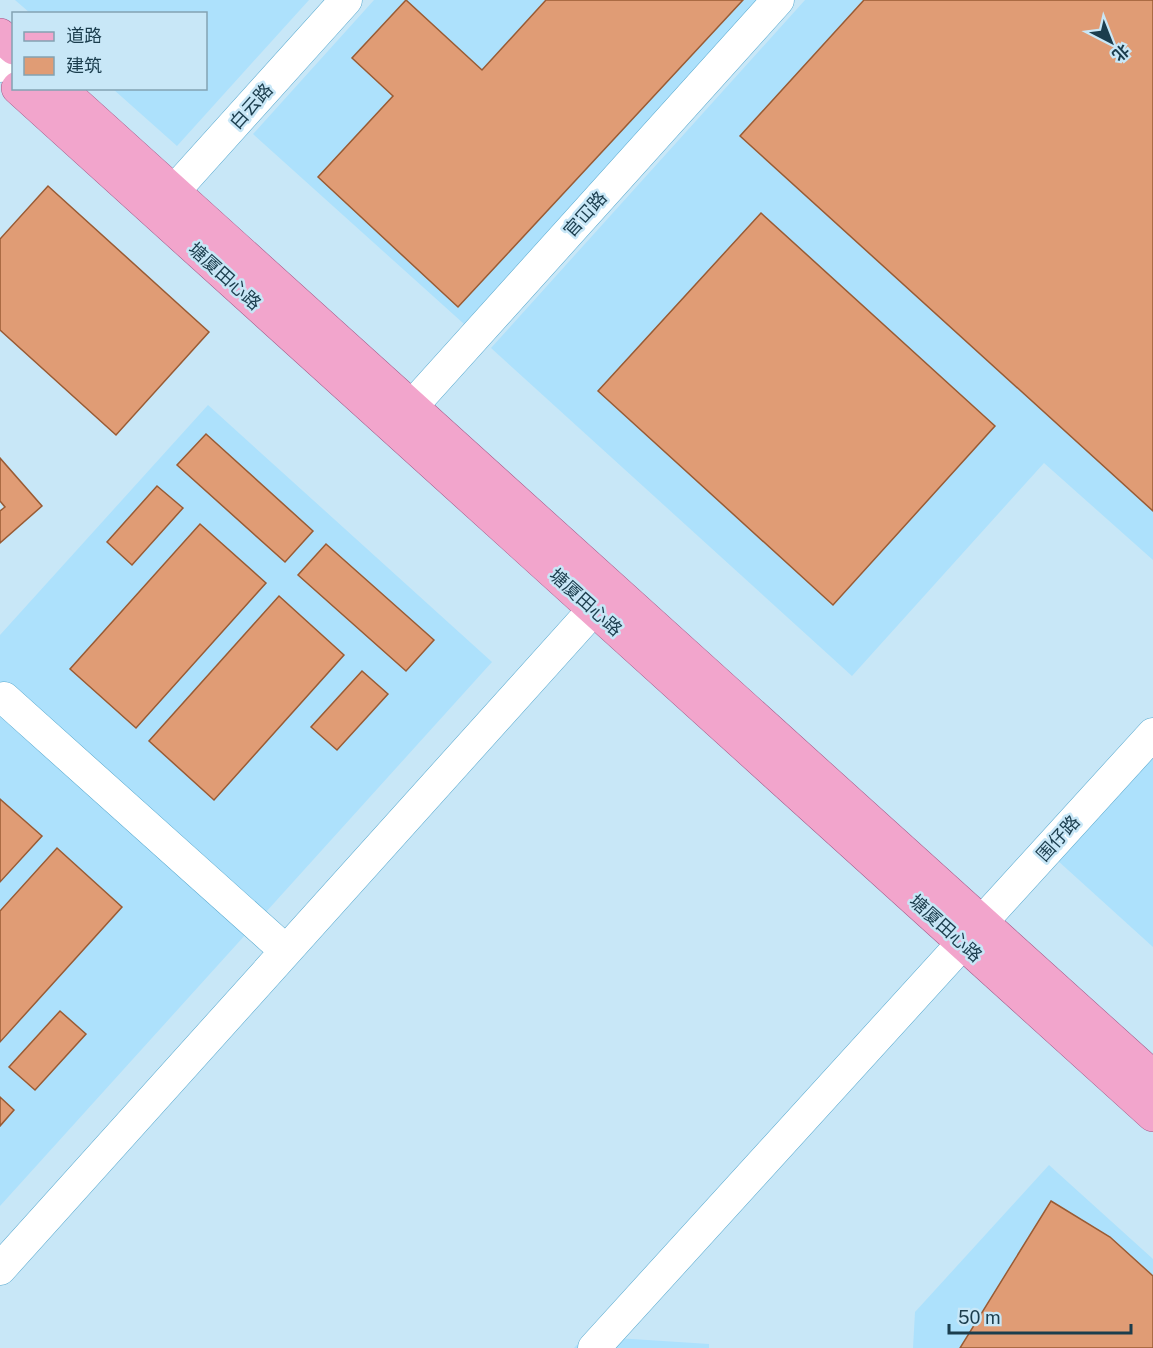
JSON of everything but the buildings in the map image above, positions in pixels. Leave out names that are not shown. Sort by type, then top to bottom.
[{"type":"main road","points":[[0,35],[12,46]]},
{"type":"main road","points":[[0,72],[12,82]]},
{"type":"main road","name":"塘厦田心路","points":[[21,90],[164,202],[972,932],[1153,1115]]},
{"type":"main road","name":"塘厦田心路","points":[[61,90],[164,202]]},
{"type":"main road","name":"塘厦田心路","points":[[972,932],[1153,1077]]},
{"type":"street","name":"白云路","points":[[164,202],[346,0]]},
{"type":"street","name":"官冚路","points":[[402,417],[778,0]]},
{"type":"street","points":[[0,66],[12,54]]},
{"type":"street","points":[[0,1269],[603,599]]},
{"type":"street","points":[[4,698],[286,951]]},
{"type":"street","name":"围仔路","points":[[594,1348],[1153,734]]},
{"type":"shaded area","points":[[15,0],[309,0],[177,146],[114,90],[207,90],[207,12],[29,12]]},
{"type":"shaded area","points":[[374,0],[757,0],[464,324],[253,134]]},
{"type":"shaded area","points":[[805,0],[1153,0],[1153,560],[1044,463],[852,676],[491,348]]},
{"type":"shaded area","points":[[208,405],[492,662],[0,1206],[0,635]]},
{"type":"shaded area","points":[[1153,755],[1153,947],[1057,860]]},
{"type":"shaded area","points":[[1049,1165],[1153,1259],[1153,1348],[913,1348],[915,1312]]},
{"type":"shaded area","points":[[585,1336],[709,1344],[709,1348],[574,1348]]}]
